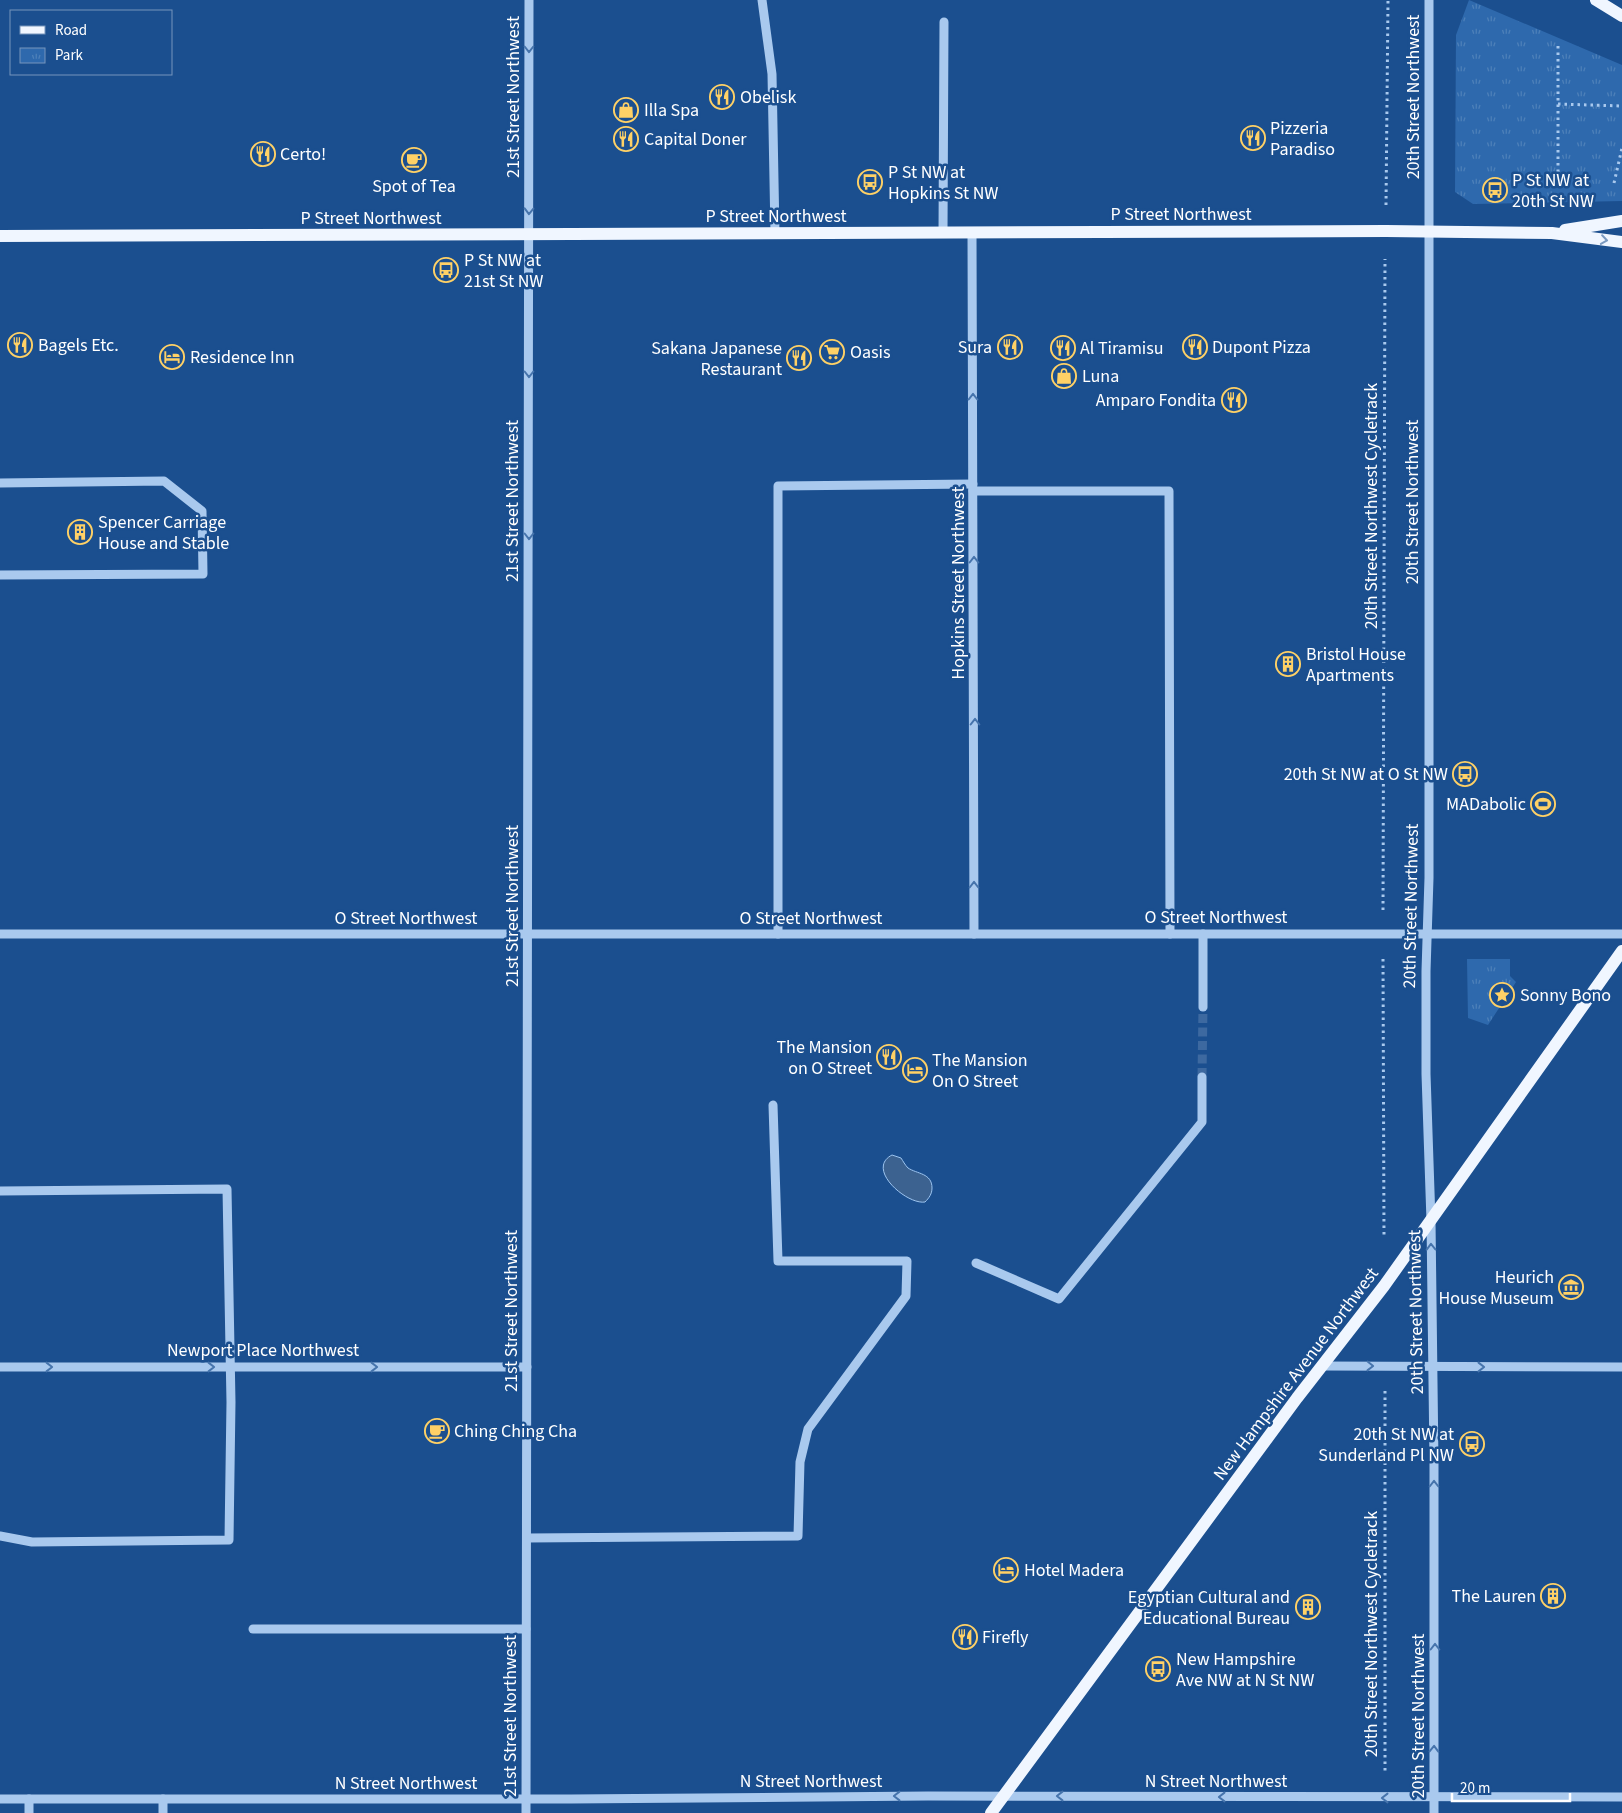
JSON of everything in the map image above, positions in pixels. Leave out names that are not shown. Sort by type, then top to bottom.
[{"type":"main road","points":[[1596,0],[1622,16]]},
{"type":"main road","name":"P Street Northwest","points":[[1552,233],[1622,221]]},
{"type":"main road","name":"P Street Northwest","points":[[0,236],[1429,232],[1552,233],[1622,242]]},
{"type":"main road","name":"New Hampshire Avenue Northwest","points":[[991,1813],[1321,1366],[1384,1286],[1622,951]]},
{"type":"street","name":"21st Street Northwest","points":[[526,1813],[529,0]]},
{"type":"street","points":[[762,0],[772,74],[775,234]]},
{"type":"street","name":"20th Street Northwest","points":[[1430,0],[1426,1074],[1433,1366],[1434,1813]]},
{"type":"street","points":[[943,233],[944,22]]},
{"type":"street","name":"Hopkins Street Northwest","points":[[972,233],[974,934]]},
{"type":"street","points":[[0,483],[164,481],[202,511],[203,574],[0,575]]},
{"type":"street","points":[[778,934],[778,486],[1169,491],[1170,934]]},
{"type":"street","name":"O Street Northwest","points":[[0,934],[1622,934]]},
{"type":"street","points":[[1203,934],[1203,1007]]},
{"type":"street","points":[[976,1263],[1059,1300],[1202,1122],[1202,1077]]},
{"type":"street","points":[[527,1538],[798,1536],[800,1462],[808,1429],[906,1296],[907,1261],[778,1261],[772,1105]]},
{"type":"street","points":[[0,1191],[227,1190],[230,1366],[229,1540],[32,1542],[0,1536]]},
{"type":"street","name":"Newport Place Northwest","points":[[0,1366],[527,1366]]},
{"type":"street","points":[[1321,1366],[1622,1367]]},
{"type":"street","points":[[253,1629],[526,1629]]},
{"type":"street","name":"N Street Northwest","points":[[0,1799],[526,1799],[1004,1796],[1622,1798]]},
{"type":"street","points":[[29,1799],[29,1813]]},
{"type":"street","points":[[163,1799],[163,1813]]},
{"type":"path","points":[[1388,0],[1388,154]]},
{"type":"path","points":[[1558,46],[1558,180]]},
{"type":"path","points":[[1558,104],[1622,106]]},
{"type":"path","points":[[1614,183],[1622,148]]},
{"type":"path","name":"20th Street Northwest Cycletrack","points":[[1383,890],[1385,303]]},
{"type":"path","points":[[1383,961],[1384,1123]]},
{"type":"path","name":"20th Street Northwest Cycletrack","points":[[1385,1454],[1385,1798]]},
{"type":"green space","points":[[1469,0],[1622,65],[1622,201],[1473,204],[1455,192],[1456,35]]},
{"type":"green space","points":[[1467,959],[1510,959],[1510,976],[1516,982],[1488,1025],[1468,1018]]},
{"type":"shaded area","points":[[892,1155],[901,1158],[908,1168],[930,1179],[932,1188],[925,1202],[908,1198],[892,1185],[886,1177],[883,1169],[885,1161]]},
{"type":"tunnel","points":[[1202,1077],[1203,1007]]},
{"type":"place","name":"Obelisk","points":[[722,97]]},
{"type":"place","name":"Illa Spa","points":[[626,110]]},
{"type":"place","name":"Pizzeria Paradiso","points":[[1253,138]]},
{"type":"place","name":"Capital Doner","points":[[626,139]]},
{"type":"place","name":"Certo!","points":[[263,154]]},
{"type":"place","name":"Spot of Tea","points":[[414,160]]},
{"type":"place","name":"P St NW at Hopkins St NW","points":[[870,182]]},
{"type":"place","name":"P St NW at 20th St NW","points":[[1495,190]]},
{"type":"place","name":"P St NW at 21st St NW","points":[[446,270]]},
{"type":"place","name":"Bagels Etc.","points":[[20,345]]},
{"type":"place","name":"Sura","points":[[1010,347]]},
{"type":"place","name":"Dupont Pizza","points":[[1195,347]]},
{"type":"place","name":"Al Tiramisu","points":[[1063,348]]},
{"type":"place","name":"Oasis","points":[[832,352]]},
{"type":"place","name":"Residence Inn","points":[[172,357]]},
{"type":"place","name":"Sakana Japanese Restaurant","points":[[799,358]]},
{"type":"place","name":"Luna","points":[[1064,376]]},
{"type":"place","name":"Amparo Fondita","points":[[1234,400]]},
{"type":"place","name":"Spencer Carriage House and Stable","points":[[80,532]]},
{"type":"place","name":"Bristol House Apartments","points":[[1288,664]]},
{"type":"place","name":"20th St NW at O St NW","points":[[1465,774]]},
{"type":"place","name":"MADabolic","points":[[1543,804]]},
{"type":"place","name":"Sonny Bono","points":[[1502,995]]},
{"type":"place","name":"The Mansion on O Street","points":[[889,1057]]},
{"type":"place","name":"The Mansion On O Street","points":[[915,1070]]},
{"type":"place","name":"Heurich House Museum","points":[[1571,1287]]},
{"type":"place","name":"Ching Ching Cha","points":[[437,1431]]},
{"type":"place","name":"20th St NW at Sunderland Pl NW","points":[[1472,1444]]},
{"type":"place","name":"Hotel Madera","points":[[1006,1570]]},
{"type":"place","name":"The Lauren","points":[[1553,1596]]},
{"type":"place","name":"Egyptian Cultural and Educational Bureau","points":[[1308,1607]]},
{"type":"place","name":"Firefly","points":[[965,1637]]},
{"type":"place","name":"New Hampshire Ave NW at N St NW","points":[[1158,1669]]}]
